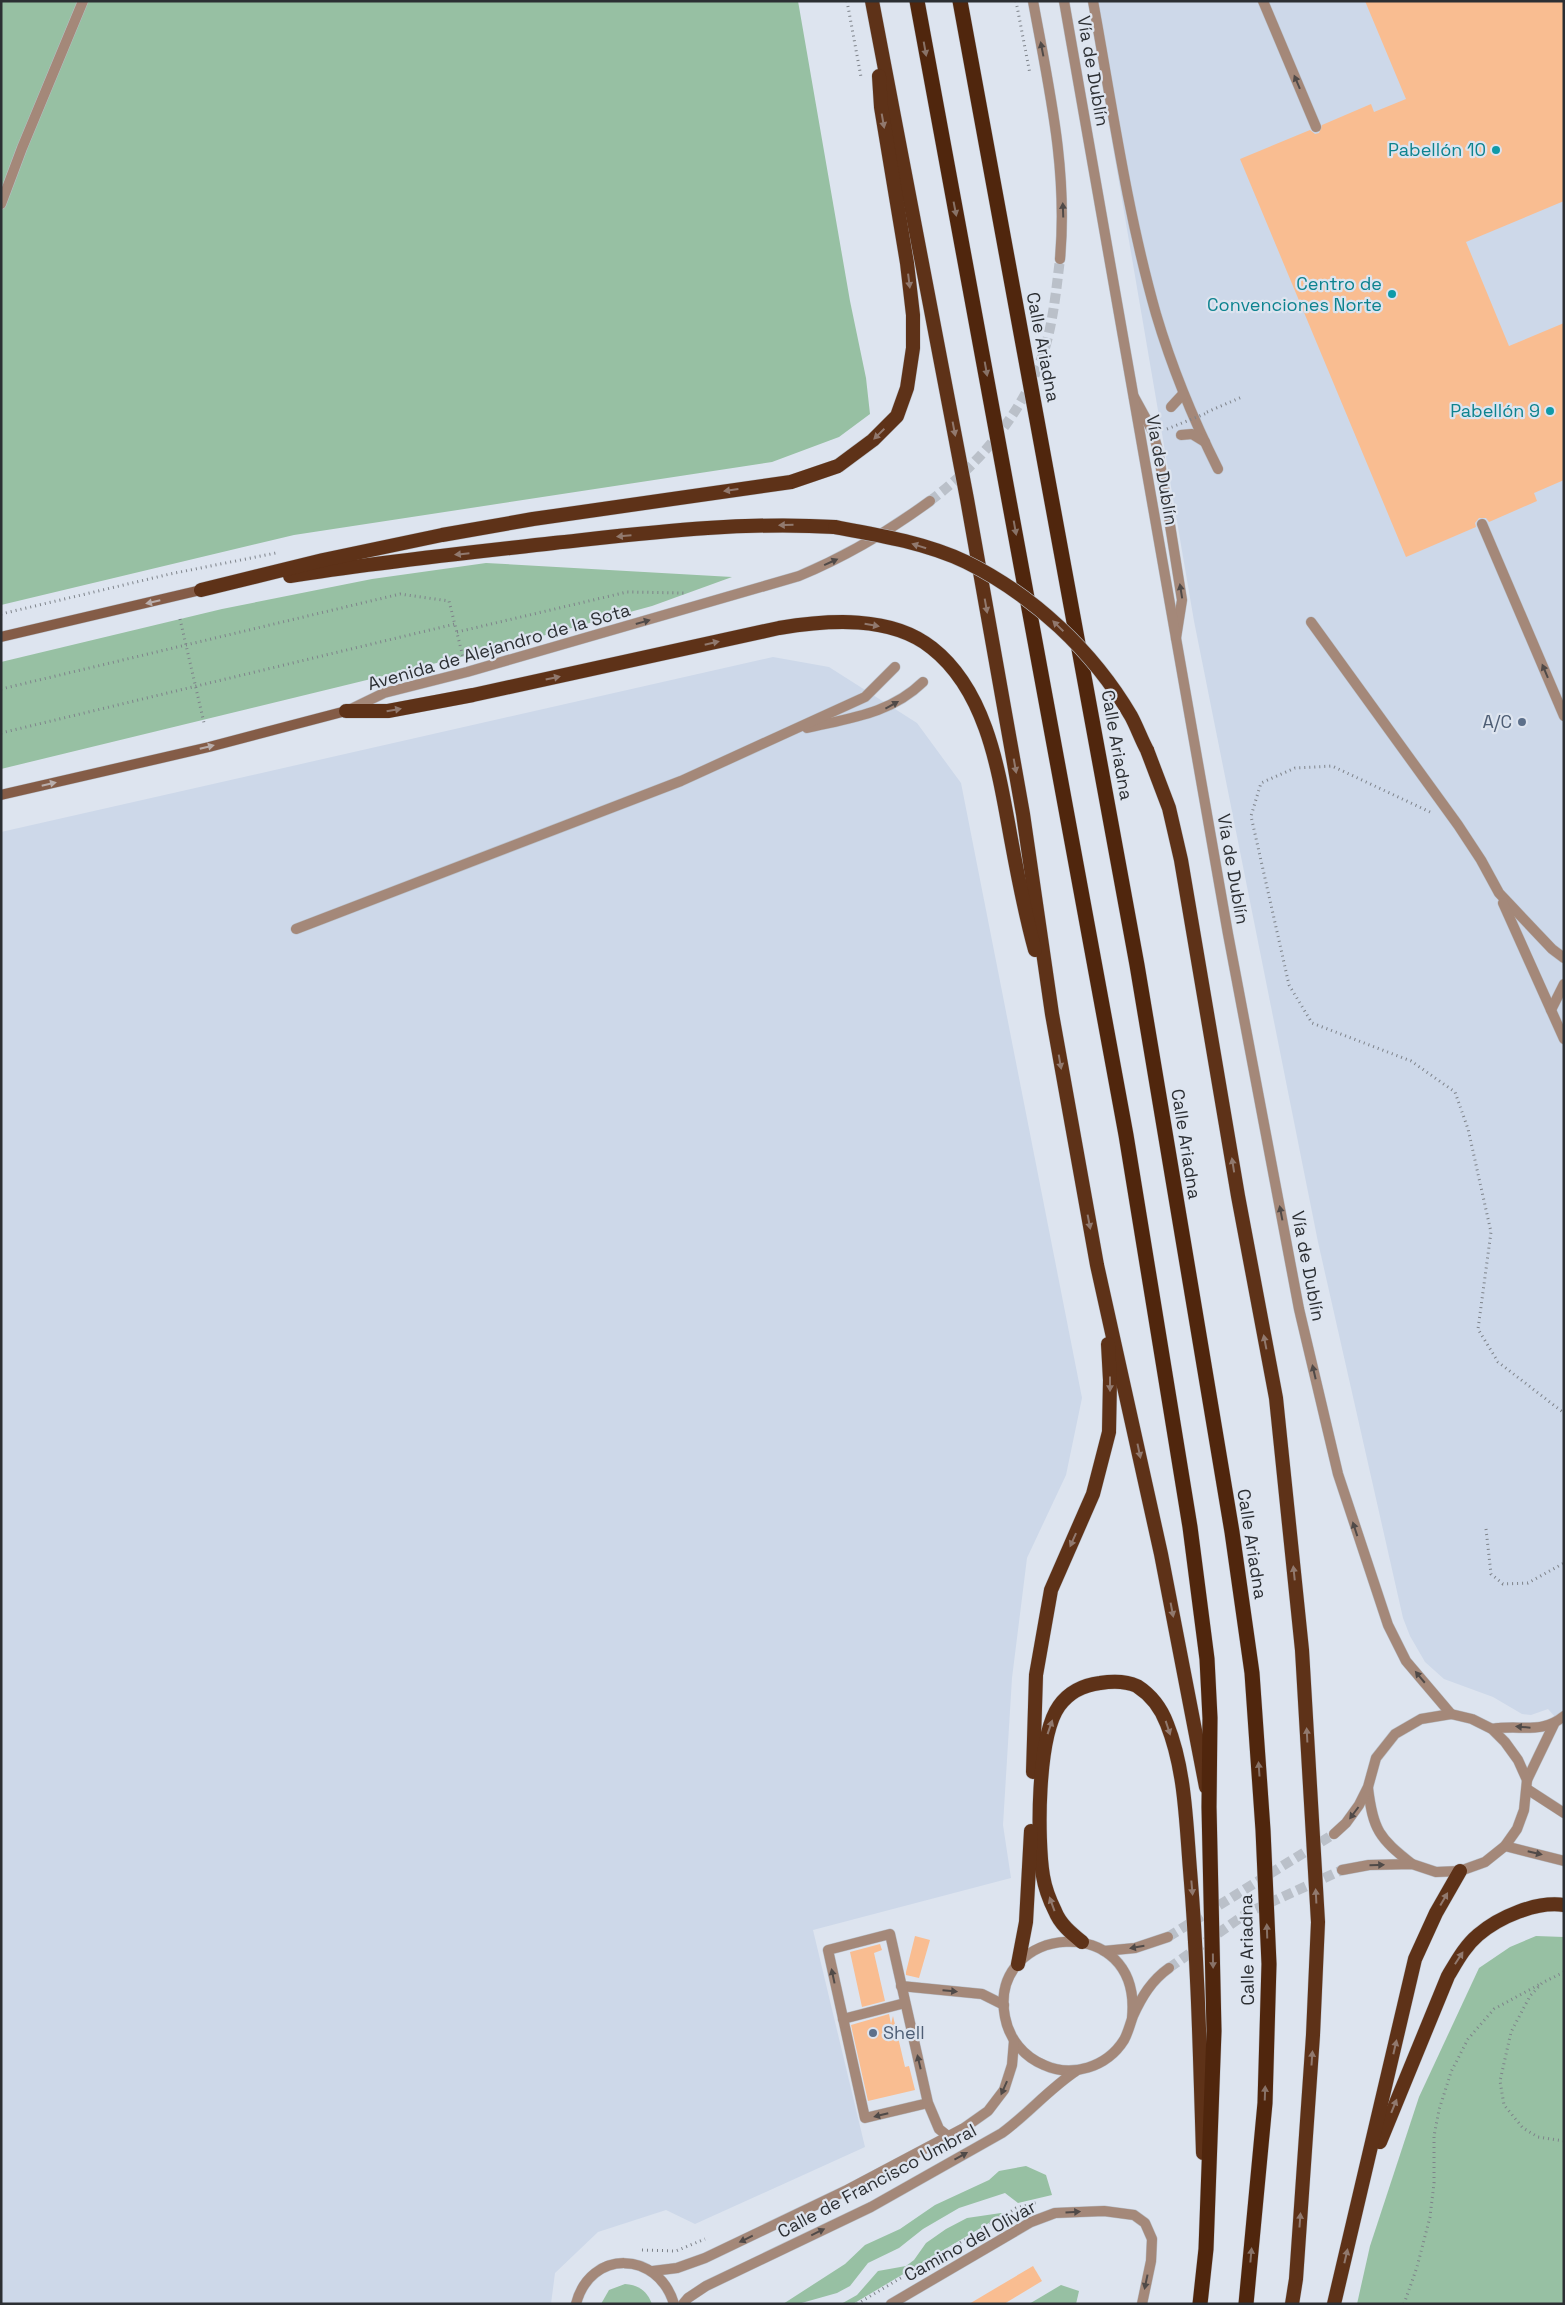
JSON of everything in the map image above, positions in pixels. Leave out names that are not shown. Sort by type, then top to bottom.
[{"type":"highway","points":[[872,1],[969,508],[1023,814],[1052,1014],[1105,1301],[1161,1554],[1209,1807]]},
{"type":"highway","name":"Calle Ariadna","points":[[917,1],[1126,1135],[1188,1517],[1208,1658],[1214,2031],[1206,2248],[1200,2304]]},
{"type":"highway","name":"Calle Ariadna","points":[[960,1],[1137,965],[1232,1532],[1252,1673],[1263,1830],[1269,1964],[1265,2103],[1246,2304]]},
{"type":"highway","points":[[201,590],[413,540],[533,519],[791,482],[838,466],[873,440],[897,416],[907,388],[913,348],[913,315],[907,263],[881,107],[876,20]]},
{"type":"highway","points":[[201,590],[374,564],[614,537],[728,526],[792,524],[834,527],[871,533],[937,551],[965,562],[1019,594],[1060,628],[1089,659],[1131,716],[1147,750],[1168,808],[1181,860],[1238,1196],[1276,1398],[1302,1650],[1318,1922],[1313,2044],[1296,2279],[1292,2304]]},
{"type":"highway","points":[[346,711],[388,711],[473,695],[817,621],[847,621],[876,625],[905,633],[931,647],[952,666],[979,711],[1002,792],[1026,916],[1052,1014]]},
{"type":"highway","points":[[1018,1964],[1026,1922],[1030,1879],[1037,1666],[1051,1590],[1093,1494],[1109,1432],[1110,1380],[1105,1301]]},
{"type":"highway","points":[[1082,1942],[1062,1923],[1055,1912],[1043,1878],[1040,1848],[1042,1758],[1052,1719],[1059,1706],[1071,1694],[1090,1684],[1121,1682],[1137,1687],[1152,1697],[1159,1708],[1167,1724],[1185,1800],[1199,2013],[1206,2248]]},
{"type":"highway","points":[[1334,2304],[1415,1959],[1436,1912],[1460,1871]]},
{"type":"highway","points":[[1363,2184],[1448,1976],[1462,1954],[1478,1935],[1514,1914],[1533,1908],[1564,1906]]},
{"type":"main road","points":[[1,636],[201,590]]},
{"type":"main road","name":"Avenida de Alejandro de la Sota","points":[[1,795],[209,746],[346,711]]},
{"type":"street","points":[[1,204],[22,148],[83,1]]},
{"type":"street","points":[[1033,1],[1061,166],[1063,219],[1060,258]]},
{"type":"street","name":"Vía de Dublín","points":[[1064,1],[1230,943],[1299,1309],[1338,1474],[1388,1625],[1406,1661],[1451,1714]]},
{"type":"street","points":[[1093,1],[1141,255],[1157,314],[1184,394],[1218,469]]},
{"type":"street","points":[[1263,1],[1316,127]]},
{"type":"street","points":[[1171,407],[1184,394]]},
{"type":"street","points":[[1133,395],[1152,430],[1158,450],[1182,600],[1176,638]]},
{"type":"street","points":[[1181,435],[1192,434],[1205,442]]},
{"type":"street","name":"Avenida de Alejandro de la Sota","points":[[346,711],[384,693],[467,672],[799,576],[847,555],[900,523],[930,501]]},
{"type":"street","points":[[1482,524],[1564,716]]},
{"type":"street","points":[[1311,622],[1458,825],[1481,860],[1499,894],[1564,1039]]},
{"type":"street","points":[[296,930],[681,781],[865,697],[894,667]]},
{"type":"street","points":[[788,732],[886,709],[910,695],[923,682]]},
{"type":"street","points":[[1499,894],[1552,949],[1564,958]]},
{"type":"street","points":[[1550,1010],[1564,984]]},
{"type":"street","points":[[1334,1834],[1346,1823],[1359,1805],[1368,1787],[1376,1758],[1395,1734],[1421,1719],[1451,1714],[1472,1719],[1492,1729],[1506,1742],[1518,1760],[1527,1785],[1564,1814]]},
{"type":"street","points":[[1492,1729],[1510,1726],[1544,1728],[1554,1724],[1564,1716]]},
{"type":"street","points":[[1368,1787],[1372,1818],[1387,1845],[1412,1864],[1436,1872],[1460,1871],[1485,1862],[1505,1846],[1517,1829],[1524,1810],[1527,1785],[1554,1724]]},
{"type":"street","points":[[1505,1846],[1564,1861]]},
{"type":"street","points":[[1342,1870],[1369,1865],[1412,1864]]},
{"type":"street","points":[[928,2103],[865,2118],[828,1950],[890,1934],[928,2103],[938,2129],[950,2137]]},
{"type":"street","points":[[1104,1951],[1135,1948],[1168,1937]]},
{"type":"street","points":[[1069,1940],[1082,1942],[1104,1951],[1120,1966],[1128,1978],[1134,2003],[1129,2031],[1115,2052],[1090,2068],[1076,2071],[1051,2068],[1035,2062],[1014,2041],[1004,2017],[1008,1981],[1018,1964],[1033,1951],[1052,1943],[1069,1940]]},
{"type":"street","points":[[1132,2018],[1141,1999],[1152,1984],[1169,1968]]},
{"type":"street","points":[[901,1986],[982,1994],[1004,2005]]},
{"type":"street","points":[[843,2019],[905,2003]]},
{"type":"street","name":"Calle de Francisco Umbral","points":[[653,2271],[677,2268],[705,2258],[847,2190],[950,2137],[980,2117],[997,2102],[1004,2090],[1012,2065],[1014,2041]]},
{"type":"street","name":"Calle de Francisco Umbral","points":[[683,2304],[688,2298],[706,2286],[871,2207],[1002,2133],[1015,2124],[1054,2086],[1076,2071]]},
{"type":"street","name":"Camino del Olivar","points":[[891,2304],[1031,2222],[1055,2213],[1104,2210],[1134,2215],[1145,2223],[1152,2239],[1142,2304]]},
{"type":"street","points":[[576,2304],[581,2288],[605,2266],[632,2263],[653,2271],[665,2283],[674,2304]]},
{"type":"path","points":[[847,1],[862,78]]},
{"type":"path","points":[[1016,1],[1031,78]]},
{"type":"path","points":[[1167,429],[1242,397]]},
{"type":"path","points":[[1,614],[170,574],[277,553]]},
{"type":"path","points":[[456,632],[627,592],[689,594]]},
{"type":"path","points":[[1,689],[400,594],[449,601],[463,657]]},
{"type":"path","points":[[180,619],[204,723]]},
{"type":"path","points":[[1,732],[455,624]]},
{"type":"path","points":[[1431,812],[1332,766],[1295,768],[1261,783],[1251,816],[1289,985],[1312,1023],[1411,1061],[1455,1092],[1468,1129],[1491,1232],[1478,1329],[1498,1362],[1564,1413]]},
{"type":"path","points":[[1486,1528],[1491,1574],[1503,1584],[1528,1583],[1564,1562]]},
{"type":"path","points":[[1404,2304],[1417,2267],[1430,2217],[1434,2183],[1434,2136],[1439,2110],[1451,2072],[1468,2039],[1494,2009],[1564,1972]]},
{"type":"path","points":[[1542,1983],[1530,1996],[1510,2032],[1500,2081],[1504,2105],[1523,2128],[1538,2137],[1564,2142]]},
{"type":"shaded area","points":[[1088,1],[1564,1],[1564,1727],[1548,1709],[1531,1715],[1522,1714],[1493,1697],[1444,1679],[1425,1662],[1410,1636],[1403,1618],[1318,1242],[1194,621]]},
{"type":"shaded area","points":[[773,657],[829,667],[917,723],[961,783],[1082,1398],[1066,1475],[1027,1558],[1012,1678],[1003,1825],[1011,1878],[813,1930],[865,2147],[695,2224],[666,2210],[598,2232],[555,2273],[551,2304],[1,2304],[1,832]]},
{"type":"green space","points":[[1,1],[798,1],[850,301],[866,378],[870,414],[839,437],[772,462],[294,535],[1,605]]},
{"type":"green space","points":[[486,563],[732,577],[652,606],[494,649],[1,769],[1,662],[222,609],[372,579]]},
{"type":"green space","points":[[1536,1936],[1564,1937],[1564,2304],[1357,2304],[1370,2246],[1419,2097],[1479,1968],[1510,1947]]},
{"type":"green space","points":[[1026,2166],[1046,2175],[1052,2195],[1018,2203],[1005,2193],[959,2208],[923,2229],[899,2248],[868,2263],[850,2286],[837,2293],[798,2304],[783,2304],[845,2264],[865,2245],[900,2229],[935,2205],[989,2180],[999,2171]]},
{"type":"green space","points":[[1004,2214],[853,2304],[841,2304],[857,2295],[878,2271],[906,2266],[914,2260],[926,2243],[946,2229],[967,2218]]},
{"type":"green space","points":[[625,2284],[642,2290],[652,2304],[601,2304],[609,2290]]},
{"type":"green space","points":[[1061,2285],[1079,2291],[1076,2304],[1029,2304]]},
{"type":"building","name":"Centro de Convenciones Norte","points":[[1365,1],[1564,1],[1564,201],[1466,242],[1509,346],[1564,323],[1564,480],[1534,493],[1537,501],[1489,522],[1486,518],[1479,518],[1475,523],[1476,527],[1406,557],[1240,159],[1310,130],[1315,134],[1319,133],[1322,125],[1371,104],[1374,112],[1406,99]]},
{"type":"building","points":[[915,1936],[930,1940],[919,1978],[906,1975]]},
{"type":"building","points":[[880,1944],[882,1950],[874,1953],[885,2001],[862,2007],[850,1952]]},
{"type":"building","points":[[889,2014],[891,2024],[893,2016],[905,2067],[909,2066],[915,2090],[868,2101],[851,2025]]},
{"type":"building","points":[[1033,2266],[1042,2281],[1004,2304],[969,2304]]},
{"type":"tunnel","points":[[930,501],[948,487],[981,454],[996,437],[1023,399],[1046,345],[1054,308],[1060,259]]},
{"type":"tunnel","points":[[1168,1937],[1334,1834]]},
{"type":"tunnel","points":[[1169,1968],[1247,1913],[1342,1870]]},
{"type":"place","name":"Pabellón 10","points":[[1496,150]]},
{"type":"place","name":"Centro de Convenciones Norte","points":[[1392,294]]},
{"type":"place","name":"Pabellón 9","points":[[1550,411]]},
{"type":"place","name":"A/C","points":[[1522,722]]},
{"type":"place","name":"Shell","points":[[873,2033]]}]
